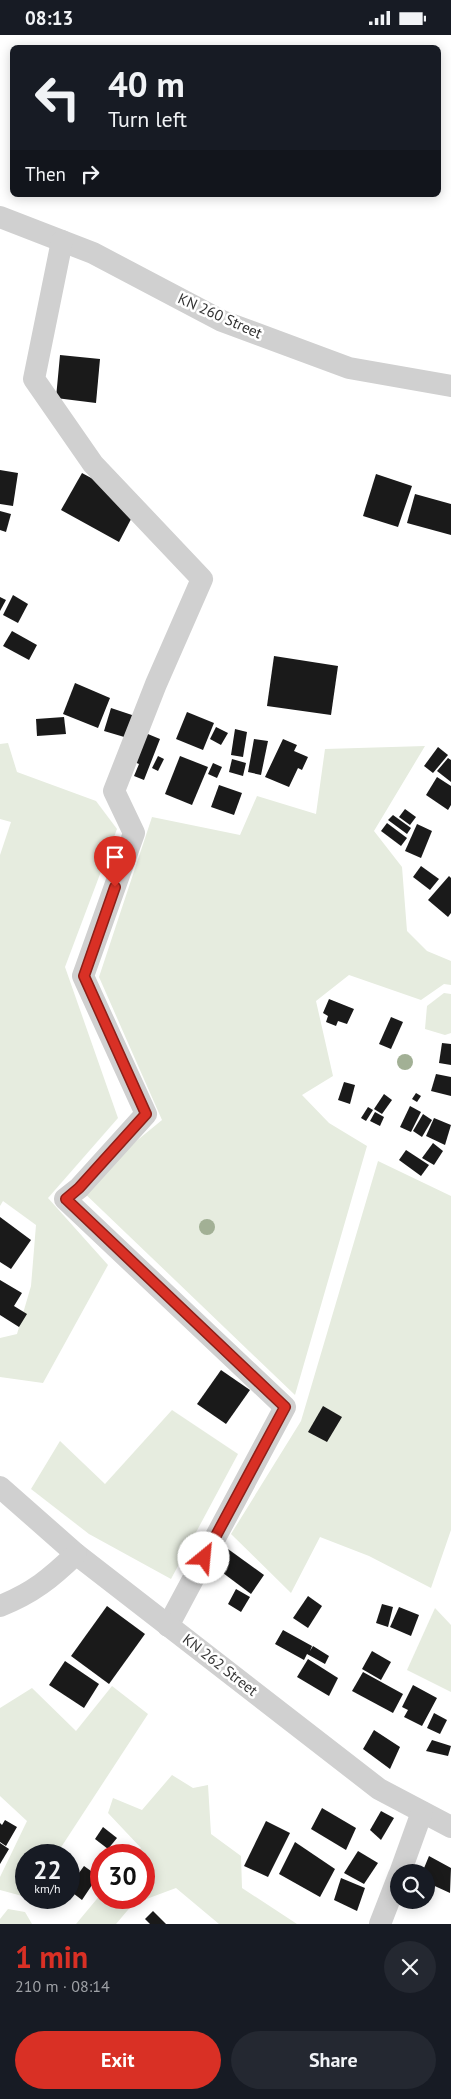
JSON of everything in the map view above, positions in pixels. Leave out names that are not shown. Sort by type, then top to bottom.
[{"type":"street","name":"KN 260 Street","points":[[0,217],[93,253],[222,321],[350,368],[451,385]]},
{"type":"street","points":[[62,241],[34,379],[93,464],[202,579],[156,684],[114,791],[134,833],[84,976],[146,1114],[79,1188],[66,1199],[285,1407],[168,1626]]},
{"type":"street","name":"KN 262 Street","points":[[0,1487],[76,1555],[379,1789],[451,1827]]},
{"type":"street","points":[[0,1605],[21,1598],[45,1583],[76,1555]]},
{"type":"street","points":[[403,1864],[422,1812]]},
{"type":"street","points":[[380,1924],[390,1898]]},
{"type":"shaded area","points":[[8,743],[17,772],[96,801],[117,829],[65,967],[118,1118],[48,1198],[108,1265],[43,1383],[0,1377],[0,1338],[17,1334],[31,1286],[36,1225],[3,1201],[0,1206],[0,855],[11,822],[0,819],[0,744]]},
{"type":"shaded area","points":[[425,746],[374,831],[402,867],[407,931],[427,951],[451,961],[451,985],[444,984],[421,1000],[349,975],[316,1001],[333,1076],[302,1095],[329,1123],[367,1146],[295,1395],[79,1188],[162,1120],[99,977],[152,817],[240,835],[257,796],[316,814],[325,749]]},
{"type":"shaded area","points":[[444,993],[451,994],[451,1033],[445,1035],[425,1029],[427,1006]]},
{"type":"shaded area","points":[[378,1161],[451,1196],[451,1530],[431,1588],[369,1556],[320,1537],[291,1593],[231,1534],[301,1421]]},
{"type":"shaded area","points":[[172,1410],[238,1454],[171,1579],[89,1534],[31,1489],[60,1441],[105,1484]]},
{"type":"shaded area","points":[[435,1608],[451,1625],[451,1692],[407,1670]]},
{"type":"shaded area","points":[[112,1686],[148,1714],[63,1844],[16,1844],[27,1821],[0,1796],[0,1708],[32,1688],[76,1731]]},
{"type":"shaded area","points":[[172,1775],[193,1788],[208,1785],[211,1834],[241,1856],[242,1888],[297,1924],[219,1924],[176,1888],[155,1896],[155,1844],[137,1844],[108,1813],[113,1798],[142,1810]]},
{"type":"shaded area","points":[[15,1846],[15,1894],[0,1890],[0,1877]]},
{"type":"shaded area","points":[[90,1907],[90,1909],[129,1909],[116,1924],[76,1924]]},
{"type":"shaded area","points":[[8,1909],[25,1912],[32,1924],[0,1924],[0,1919]]},
{"type":"building","points":[[60,355],[100,359],[96,403],[56,398]]},
{"type":"building","points":[[0,470],[18,473],[13,506],[0,504]]},
{"type":"building","points":[[82,473],[139,504],[119,542],[61,510]]},
{"type":"building","points":[[376,474],[412,486],[398,527],[363,516]]},
{"type":"building","points":[[415,494],[451,504],[451,535],[407,523]]},
{"type":"building","points":[[0,511],[11,514],[6,532],[0,530]]},
{"type":"building","points":[[13,595],[28,604],[18,623],[3,615]]},
{"type":"building","points":[[0,597],[6,600],[0,611]]},
{"type":"building","points":[[12,631],[37,645],[29,660],[3,646]]},
{"type":"building","points":[[274,656],[338,666],[331,715],[267,706]]},
{"type":"building","points":[[75,683],[110,698],[98,728],[63,714]]},
{"type":"building","points":[[111,708],[138,717],[131,739],[104,731]]},
{"type":"building","points":[[187,712],[214,723],[203,750],[176,739]]},
{"type":"building","points":[[64,717],[66,734],[37,736],[36,719]]},
{"type":"building","points":[[216,727],[228,733],[221,745],[210,739]]},
{"type":"building","points":[[235,729],[247,732],[243,757],[231,755]]},
{"type":"building","points":[[143,732],[160,739],[144,780],[134,776],[139,764],[132,761]]},
{"type":"building","points":[[254,739],[268,741],[261,775],[248,772]]},
{"type":"building","points":[[283,739],[297,745],[294,751],[308,757],[302,770],[298,768],[289,787],[265,777]]},
{"type":"building","points":[[438,747],[448,755],[433,773],[424,766]]},
{"type":"building","points":[[158,756],[164,759],[158,771],[152,768]]},
{"type":"building","points":[[180,756],[208,767],[192,805],[165,794]]},
{"type":"building","points":[[448,758],[451,760],[451,782],[437,771]]},
{"type":"building","points":[[232,759],[246,763],[243,776],[229,772]]},
{"type":"building","points":[[213,763],[222,767],[217,778],[208,774]]},
{"type":"building","points":[[437,777],[451,786],[451,805],[448,810],[426,795]]},
{"type":"building","points":[[219,785],[242,793],[234,815],[211,807]]},
{"type":"building","points":[[405,809],[416,817],[410,825],[399,817]]},
{"type":"building","points":[[393,815],[411,828],[407,834],[388,820]]},
{"type":"building","points":[[387,823],[407,838],[401,846],[381,831]]},
{"type":"building","points":[[417,824],[432,831],[421,858],[405,851]]},
{"type":"building","points":[[421,866],[439,879],[430,890],[413,877]]},
{"type":"building","points":[[449,876],[451,878],[451,913],[448,917],[428,900]]},
{"type":"building","points":[[329,999],[354,1009],[347,1024],[338,1021],[336,1026],[326,1022],[328,1016],[323,1013]]},
{"type":"building","points":[[391,1017],[403,1022],[391,1049],[379,1044]]},
{"type":"building","points":[[442,1043],[451,1044],[451,1065],[439,1063]]},
{"type":"building","points":[[436,1074],[451,1077],[451,1096],[431,1091]]},
{"type":"building","points":[[344,1082],[355,1085],[350,1104],[338,1100]]},
{"type":"building","points":[[416,1093],[421,1096],[417,1102],[412,1099]]},
{"type":"building","points":[[384,1094],[392,1100],[382,1114],[374,1109]]},
{"type":"building","points":[[410,1106],[421,1112],[411,1132],[400,1127]]},
{"type":"building","points":[[368,1107],[373,1110],[366,1121],[361,1118]]},
{"type":"building","points":[[375,1112],[384,1117],[380,1126],[370,1121]]},
{"type":"building","points":[[423,1114],[432,1120],[422,1137],[413,1131]]},
{"type":"building","points":[[434,1118],[451,1125],[445,1145],[426,1136]]},
{"type":"building","points":[[433,1143],[443,1151],[434,1165],[422,1158]]},
{"type":"building","points":[[406,1150],[429,1165],[421,1176],[399,1160]]},
{"type":"building","points":[[0,1217],[31,1240],[11,1269],[0,1262]]},
{"type":"building","points":[[0,1280],[22,1293],[14,1306],[27,1314],[19,1327],[0,1315]]},
{"type":"building","points":[[221,1370],[250,1390],[226,1424],[197,1404]]},
{"type":"building","points":[[323,1406],[342,1417],[327,1442],[308,1432]]},
{"type":"building","points":[[228,1549],[264,1575],[251,1594],[215,1567]]},
{"type":"building","points":[[236,1589],[250,1597],[241,1612],[228,1604]]},
{"type":"building","points":[[308,1596],[322,1606],[308,1628],[293,1618]]},
{"type":"building","points":[[382,1604],[393,1607],[388,1627],[376,1623]]},
{"type":"building","points":[[107,1606],[145,1634],[109,1684],[71,1656]]},
{"type":"building","points":[[399,1607],[419,1615],[411,1636],[390,1627]]},
{"type":"building","points":[[283,1630],[312,1646],[310,1651],[313,1646],[329,1656],[325,1664],[307,1654],[304,1660],[275,1644]]},
{"type":"building","points":[[372,1651],[391,1662],[381,1680],[362,1669]]},
{"type":"building","points":[[308,1659],[338,1678],[329,1696],[297,1677]]},
{"type":"building","points":[[65,1661],[99,1684],[84,1708],[49,1685]]},
{"type":"building","points":[[363,1672],[403,1694],[393,1713],[352,1691]]},
{"type":"building","points":[[413,1685],[437,1698],[422,1726],[404,1717],[408,1710],[402,1707]]},
{"type":"building","points":[[434,1713],[447,1720],[440,1734],[427,1728]]},
{"type":"building","points":[[374,1730],[400,1747],[390,1769],[363,1749]]},
{"type":"building","points":[[432,1740],[451,1746],[448,1756],[426,1751]]},
{"type":"building","points":[[322,1808],[356,1828],[346,1850],[311,1829]]},
{"type":"building","points":[[381,1811],[394,1818],[381,1840],[370,1830]]},
{"type":"building","points":[[5,1820],[17,1827],[6,1846],[0,1842],[0,1823],[2,1825]]},
{"type":"building","points":[[266,1821],[290,1833],[268,1877],[244,1866]]},
{"type":"building","points":[[103,1827],[117,1838],[112,1844],[102,1844],[95,1839]]},
{"type":"building","points":[[295,1842],[335,1869],[320,1897],[279,1874]]},
{"type":"building","points":[[0,1843],[9,1849],[0,1864]]},
{"type":"building","points":[[358,1851],[378,1863],[364,1884],[344,1873]]},
{"type":"building","points":[[429,1856],[451,1868],[450,1893],[435,1886],[435,1864],[426,1864]]},
{"type":"building","points":[[84,1866],[90,1870],[90,1888],[82,1900],[80,1898],[80,1872]]},
{"type":"building","points":[[341,1878],[365,1888],[357,1911],[334,1900]]},
{"type":"building","points":[[153,1911],[166,1924],[150,1924],[145,1919]]},
{"type":"route","points":[[115,887],[84,976],[146,1114],[79,1188],[66,1199],[285,1407],[204,1558]]}]
